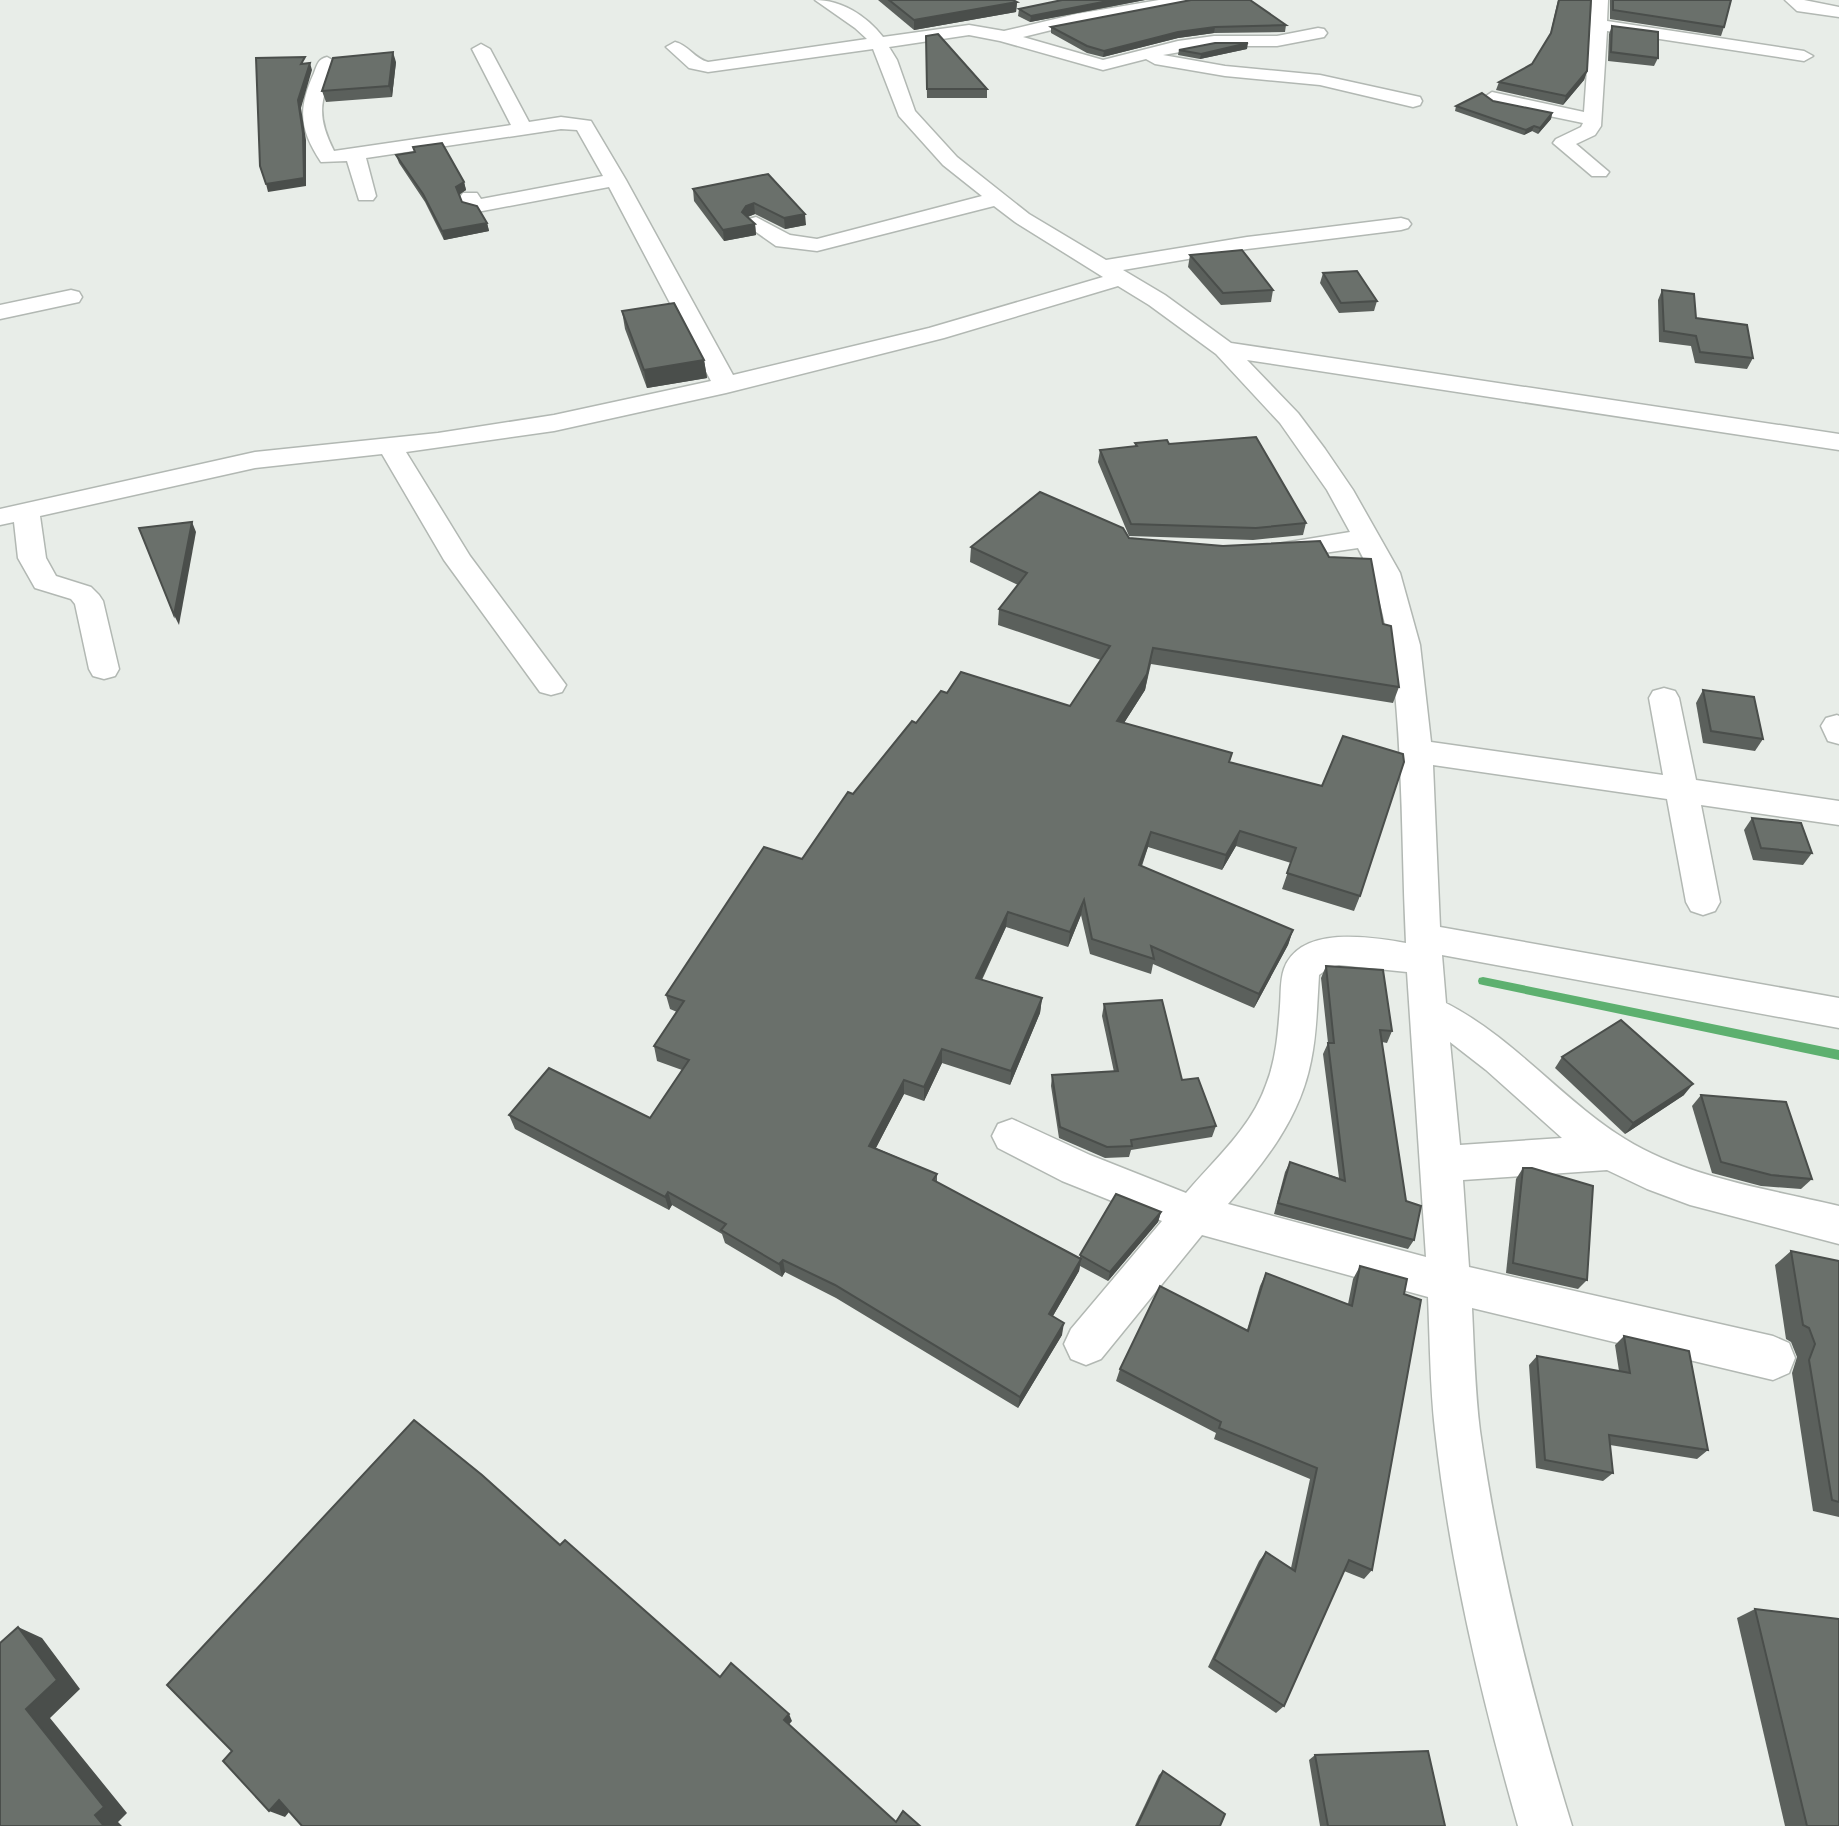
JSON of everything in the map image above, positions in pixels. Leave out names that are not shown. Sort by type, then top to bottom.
[{"type":"street","points":[[828,0],[862,24],[878,43],[888,60],[906,112],[950,160],[1022,218],[1157,300],[1224,349],[1289,418],[1316,454],[1368,538],[1386,573],[1405,645],[1416,751],[1423,950],[1442,1164],[1457,1428],[1478,1567],[1517,1731],[1545,1826]]},
{"type":"street","points":[[1002,36],[1076,19],[1188,0]]},
{"type":"street","points":[[1599,172],[1563,143],[1588,131],[1592,119],[1601,38],[1600,0]]},
{"type":"street","points":[[1793,0],[1803,7],[1835,16]]},
{"type":"street","points":[[675,47],[695,64],[708,67],[963,30],[1002,36],[1103,65],[1198,43],[1277,41],[1318,33]]},
{"type":"street","points":[[1601,38],[1804,56]]},
{"type":"street","points":[[481,49],[523,129]]},
{"type":"street","points":[[1137,55],[1225,71],[1320,80],[1413,101]]},
{"type":"street","points":[[327,62],[312,99],[314,130],[326,157],[355,155],[561,123],[584,125],[726,386]]},
{"type":"street","points":[[1382,114],[1433,94]]},
{"type":"street","points":[[1492,98],[1592,119]]},
{"type":"street","points":[[355,155],[366,196]]},
{"type":"street","points":[[470,197],[477,206],[616,180]]},
{"type":"street","points":[[757,223],[784,241],[817,245],[996,199]]},
{"type":"street","points":[[104,669],[89,601],[81,593],[45,582],[13,515],[255,460],[391,448],[554,423],[726,386],[936,333],[1112,273],[1247,243],[1401,224]]},
{"type":"street","points":[[0,312],[71,297]]},
{"type":"street","points":[[1224,349],[1839,442]]},
{"type":"street","points":[[391,448],[458,559],[551,685]]},
{"type":"street","points":[[1252,552],[1310,549],[1368,538]]},
{"type":"street","points":[[1664,698],[1703,902]]},
{"type":"street","points":[[1416,751],[1839,813]]},
{"type":"street","points":[[1086,1344],[1252,1147],[1274,1114],[1286,1086],[1294,1052],[1301,971],[1306,962],[1325,952],[1423,950],[1839,1013]]},
{"type":"street","points":[[1428,1011],[1466,1031],[1586,1134],[1611,1152],[1676,1183],[1839,1225]]},
{"type":"street","points":[[1012,1136],[1076,1168],[1193,1214],[1450,1283],[1773,1358]]},
{"type":"street","points":[[1442,1164],[1611,1152]]},
{"type":"building","points":[[889,0],[1013,0],[1017,2],[914,20]]},
{"type":"building","points":[[1062,0],[1113,0],[1031,16],[1019,9]]},
{"type":"building","points":[[1191,0],[1250,0],[1286,25],[1215,27],[1178,32],[1104,51],[1087,46],[1051,27]]},
{"type":"building","points":[[1559,0],[1591,0],[1587,71],[1566,96],[1499,82],[1532,64],[1551,33]]},
{"type":"building","points":[[1613,0],[1731,0],[1724,27],[1613,10]]},
{"type":"building","points":[[1612,26],[1658,32],[1658,58],[1611,52]]},
{"type":"building","points":[[938,34],[987,89],[927,89],[926,36]]},
{"type":"building","points":[[1215,43],[1248,43],[1201,54],[1179,50]]},
{"type":"building","points":[[393,52],[389,86],[322,91],[333,58]]},
{"type":"building","points":[[305,57],[301,64],[310,63],[298,100],[303,133],[304,178],[266,184],[260,166],[256,58]]},
{"type":"building","points":[[1482,93],[1493,101],[1552,113],[1540,128],[1534,126],[1526,130],[1456,106]]},
{"type":"building","points":[[442,143],[464,182],[456,187],[462,202],[477,206],[487,223],[442,231],[423,194],[396,155],[415,152],[413,147]]},
{"type":"building","points":[[768,174],[805,214],[784,218],[754,203],[746,206],[742,212],[755,224],[723,230],[693,189]]},
{"type":"building","points":[[1242,250],[1273,290],[1223,293],[1190,255]]},
{"type":"building","points":[[1357,271],[1377,301],[1341,303],[1323,273]]},
{"type":"building","points":[[1662,290],[1694,294],[1696,318],[1747,325],[1753,358],[1700,352],[1696,336],[1664,331]]},
{"type":"building","points":[[674,303],[704,360],[644,370],[622,311]]},
{"type":"building","points":[[1256,437],[1306,523],[1256,528],[1131,524],[1100,450],[1167,440],[1169,444]]},
{"type":"building","points":[[1040,492],[1123,528],[1129,538],[1223,546],[1320,541],[1329,557],[1371,559],[1383,624],[1391,626],[1399,687],[1153,648],[1147,674],[1117,721],[1232,753],[1229,762],[1322,786],[1343,736],[1403,754],[1404,762],[1360,896],[1287,873],[1296,848],[1240,831],[1226,855],[1151,832],[1139,865],[1293,930],[1259,994],[1151,946],[1154,959],[1092,939],[1084,900],[1070,932],[1008,912],[976,978],[1042,998],[1011,1071],[942,1049],[924,1087],[904,1080],[869,1146],[937,1174],[933,1180],[1081,1259],[1049,1314],[1064,1323],[1020,1397],[835,1285],[783,1260],[779,1264],[721,1230],[726,1224],[668,1192],[665,1197],[509,1115],[549,1068],[650,1118],[689,1060],[654,1046],[684,1001],[666,995],[764,847],[802,859],[848,792],[853,794],[912,721],[916,723],[941,691],[947,693],[961,672],[1070,706],[1110,646],[999,609],[1027,573],[971,547]]},
{"type":"building","points":[[192,522],[174,615],[139,528]]},
{"type":"building","points":[[1703,690],[1754,697],[1763,739],[1711,731]]},
{"type":"building","points":[[1752,818],[1801,823],[1812,853],[1761,848]]},
{"type":"building","points":[[1326,966],[1383,970],[1392,1031],[1380,1030],[1406,1201],[1421,1206],[1414,1240],[1278,1203],[1290,1162],[1345,1181],[1328,1043],[1334,1043]]},
{"type":"building","points":[[1162,1000],[1182,1080],[1198,1078],[1216,1126],[1131,1140],[1132,1146],[1107,1147],[1060,1127],[1052,1075],[1118,1071],[1104,1004]]},
{"type":"building","points":[[1621,1020],[1693,1084],[1633,1123],[1562,1057]]},
{"type":"building","points":[[1701,1095],[1786,1102],[1812,1179],[1771,1175],[1721,1162]]},
{"type":"building","points":[[1523,1168],[1532,1168],[1593,1186],[1587,1280],[1513,1263]]},
{"type":"building","points":[[1116,1194],[1161,1212],[1110,1272],[1080,1255]]},
{"type":"building","points":[[1791,1251],[1839,1261],[1839,1502],[1832,1500],[1809,1360],[1815,1344],[1809,1328],[1803,1325]]},
{"type":"building","points":[[1360,1266],[1407,1279],[1404,1294],[1421,1300],[1372,1570],[1349,1560],[1284,1706],[1214,1659],[1266,1552],[1295,1571],[1317,1468],[1219,1428],[1221,1422],[1120,1369],[1160,1286],[1248,1331],[1266,1273],[1352,1306]]},
{"type":"building","points":[[1624,1336],[1689,1351],[1708,1450],[1609,1435],[1613,1473],[1545,1460],[1537,1356],[1630,1373]]},
{"type":"building","points":[[414,1420],[482,1475],[560,1545],[565,1540],[720,1677],[731,1663],[789,1714],[784,1720],[896,1822],[903,1811],[920,1826],[302,1826],[279,1800],[269,1811],[223,1761],[232,1751],[167,1685]]},
{"type":"building","points":[[1755,1609],[1839,1619],[1839,1826],[1807,1826]]},
{"type":"building","points":[[18,1627],[57,1680],[26,1709],[104,1807],[95,1815],[104,1826],[0,1826],[0,1643]]},
{"type":"building","points":[[1428,1751],[1445,1826],[1328,1826],[1315,1755]]},
{"type":"building","points":[[1163,1771],[1225,1814],[1220,1826],[1137,1826]]},
{"type":"waterway","points":[[1483,981],[1839,1055]]}]
